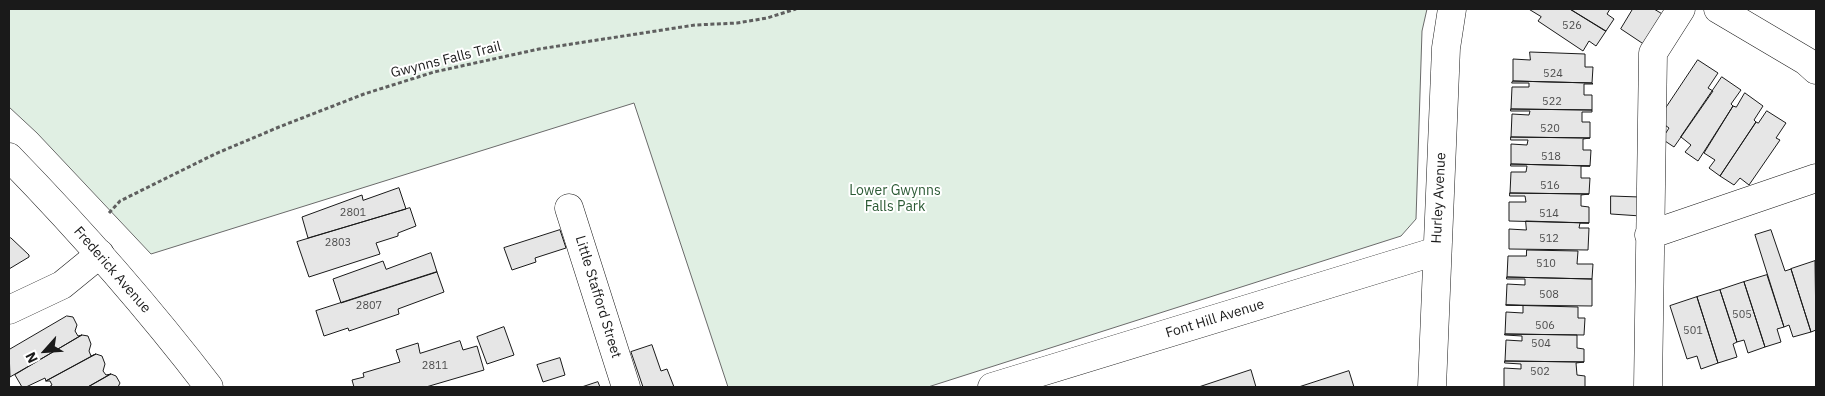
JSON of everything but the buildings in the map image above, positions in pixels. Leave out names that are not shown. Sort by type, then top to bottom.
[{"type":"street","name":"Hurley Avenue","points":[[1432,387],[1446,48],[1452,9]]},
{"type":"street","points":[[1648,387],[1653,53],[1681,9]]},
{"type":"street","points":[[1718,9],[1806,61],[1816,70]]},
{"type":"street","name":"Frederick Avenue","points":[[9,157],[100,254],[209,387]]},
{"type":"street","points":[[1649,235],[1816,178]]},
{"type":"street","name":"Little Stafford Street","points":[[569,208],[626,387]]},
{"type":"street","name":"Font Hill Avenue","points":[[992,387],[1042,380],[1437,251]]},
{"type":"street","points":[[9,310],[62,285],[100,254]]},
{"type":"path","name":"Gwynns Falls Trail","points":[[120,201],[215,154],[279,127],[364,94],[434,72],[539,49],[695,25],[736,23],[767,18],[796,9]]},
{"type":"green space","name":"Lower Gwynns Falls Park","points":[[9,9],[1427,9],[1422,31],[1416,219],[1401,236],[928,387],[728,387],[634,103],[151,254],[37,133],[9,107]]}]
